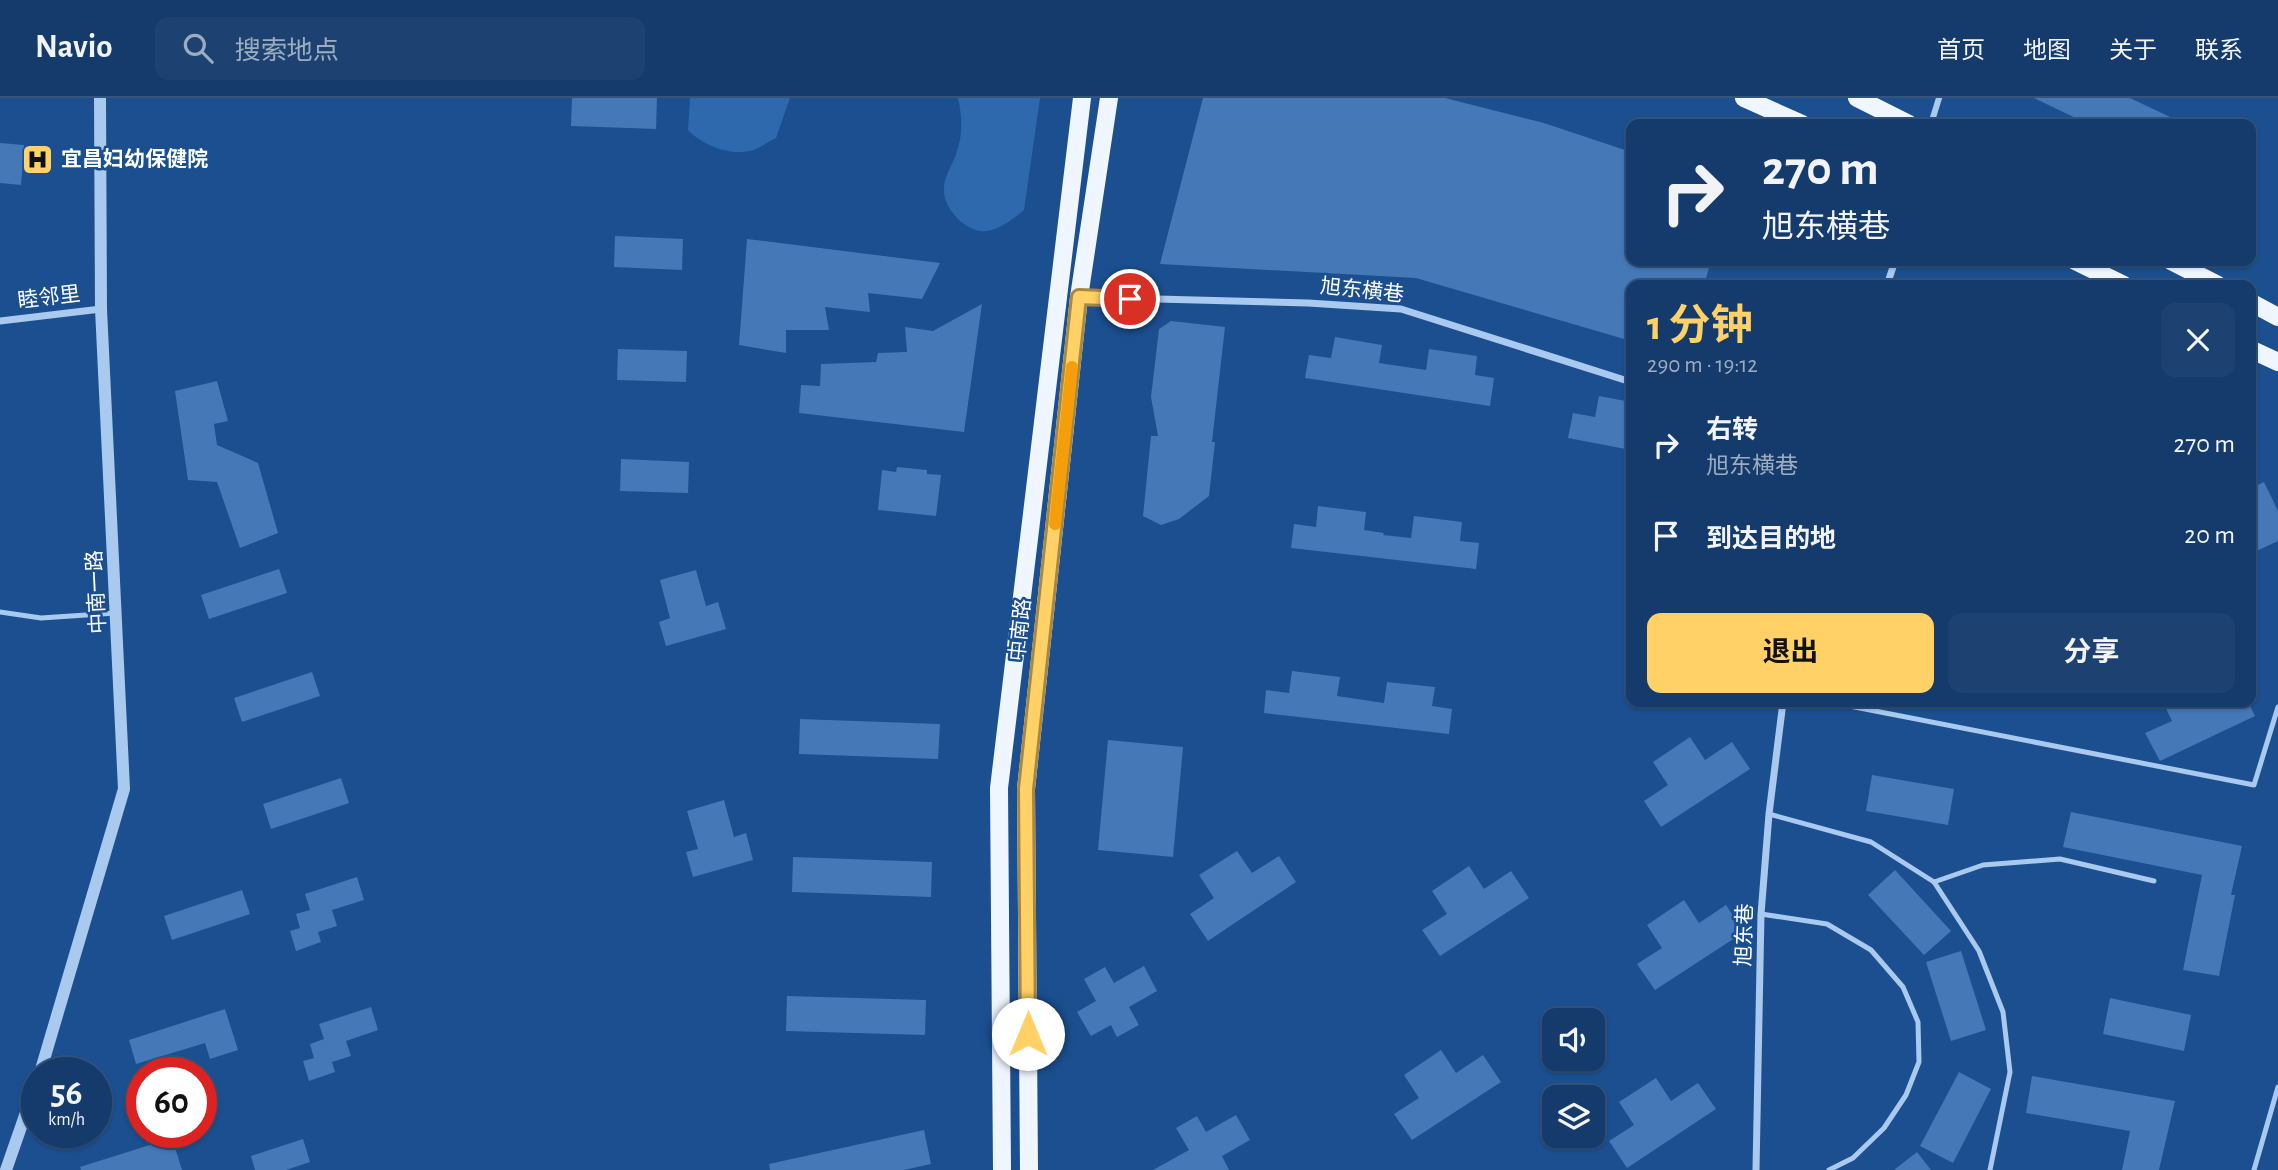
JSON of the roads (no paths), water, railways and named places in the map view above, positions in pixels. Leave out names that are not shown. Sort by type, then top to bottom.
[{"type":"main road","name":"中南路","points":[[1002,1170],[999,788],[1082,98]]},
{"type":"main road","name":"中南路","points":[[1030,1170],[1026,789],[1079,297],[1109,98]]},
{"type":"main road","points":[[1744,98],[1791,119]]},
{"type":"main road","points":[[1857,98],[1899,119]]},
{"type":"main road","points":[[2085,266],[2114,280]]},
{"type":"main road","points":[[2181,266],[2208,280]]},
{"type":"main road","points":[[2256,305],[2278,317]]},
{"type":"main road","points":[[2256,352],[2278,362]]},
{"type":"street","name":"中南一路","points":[[46,1057],[124,789],[102,309],[100,98]]},
{"type":"street","points":[[1933,119],[1940,98]]},
{"type":"street","name":"旭东横巷","points":[[1079,297],[1308,303],[1401,309],[1626,380]]},
{"type":"street","name":"睦邻里","points":[[0,321],[102,309]]},
{"type":"street","name":"旭东巷","points":[[1756,1170],[1761,914],[1769,814],[1782,707]]},
{"type":"street","points":[[6,1170],[21,1127]]},
{"type":"lane","points":[[0,612],[41,618],[116,613]]},
{"type":"lane","points":[[1855,707],[2254,785],[2278,707]]},
{"type":"lane","points":[[1769,814],[1871,842],[1934,882],[1979,951],[2003,1012],[2010,1072],[1990,1170]]},
{"type":"lane","points":[[1934,882],[1983,865],[2060,859],[2154,881]]},
{"type":"lane","points":[[1761,914],[1827,924],[1871,950],[1903,986],[1917,1022],[1919,1062],[1906,1095],[1884,1128],[1853,1158],[1829,1170]]},
{"type":"lane","points":[[2254,1170],[2278,1087]]},
{"type":"place","name":"宜昌妇幼保健院","points":[[38,159]]}]
